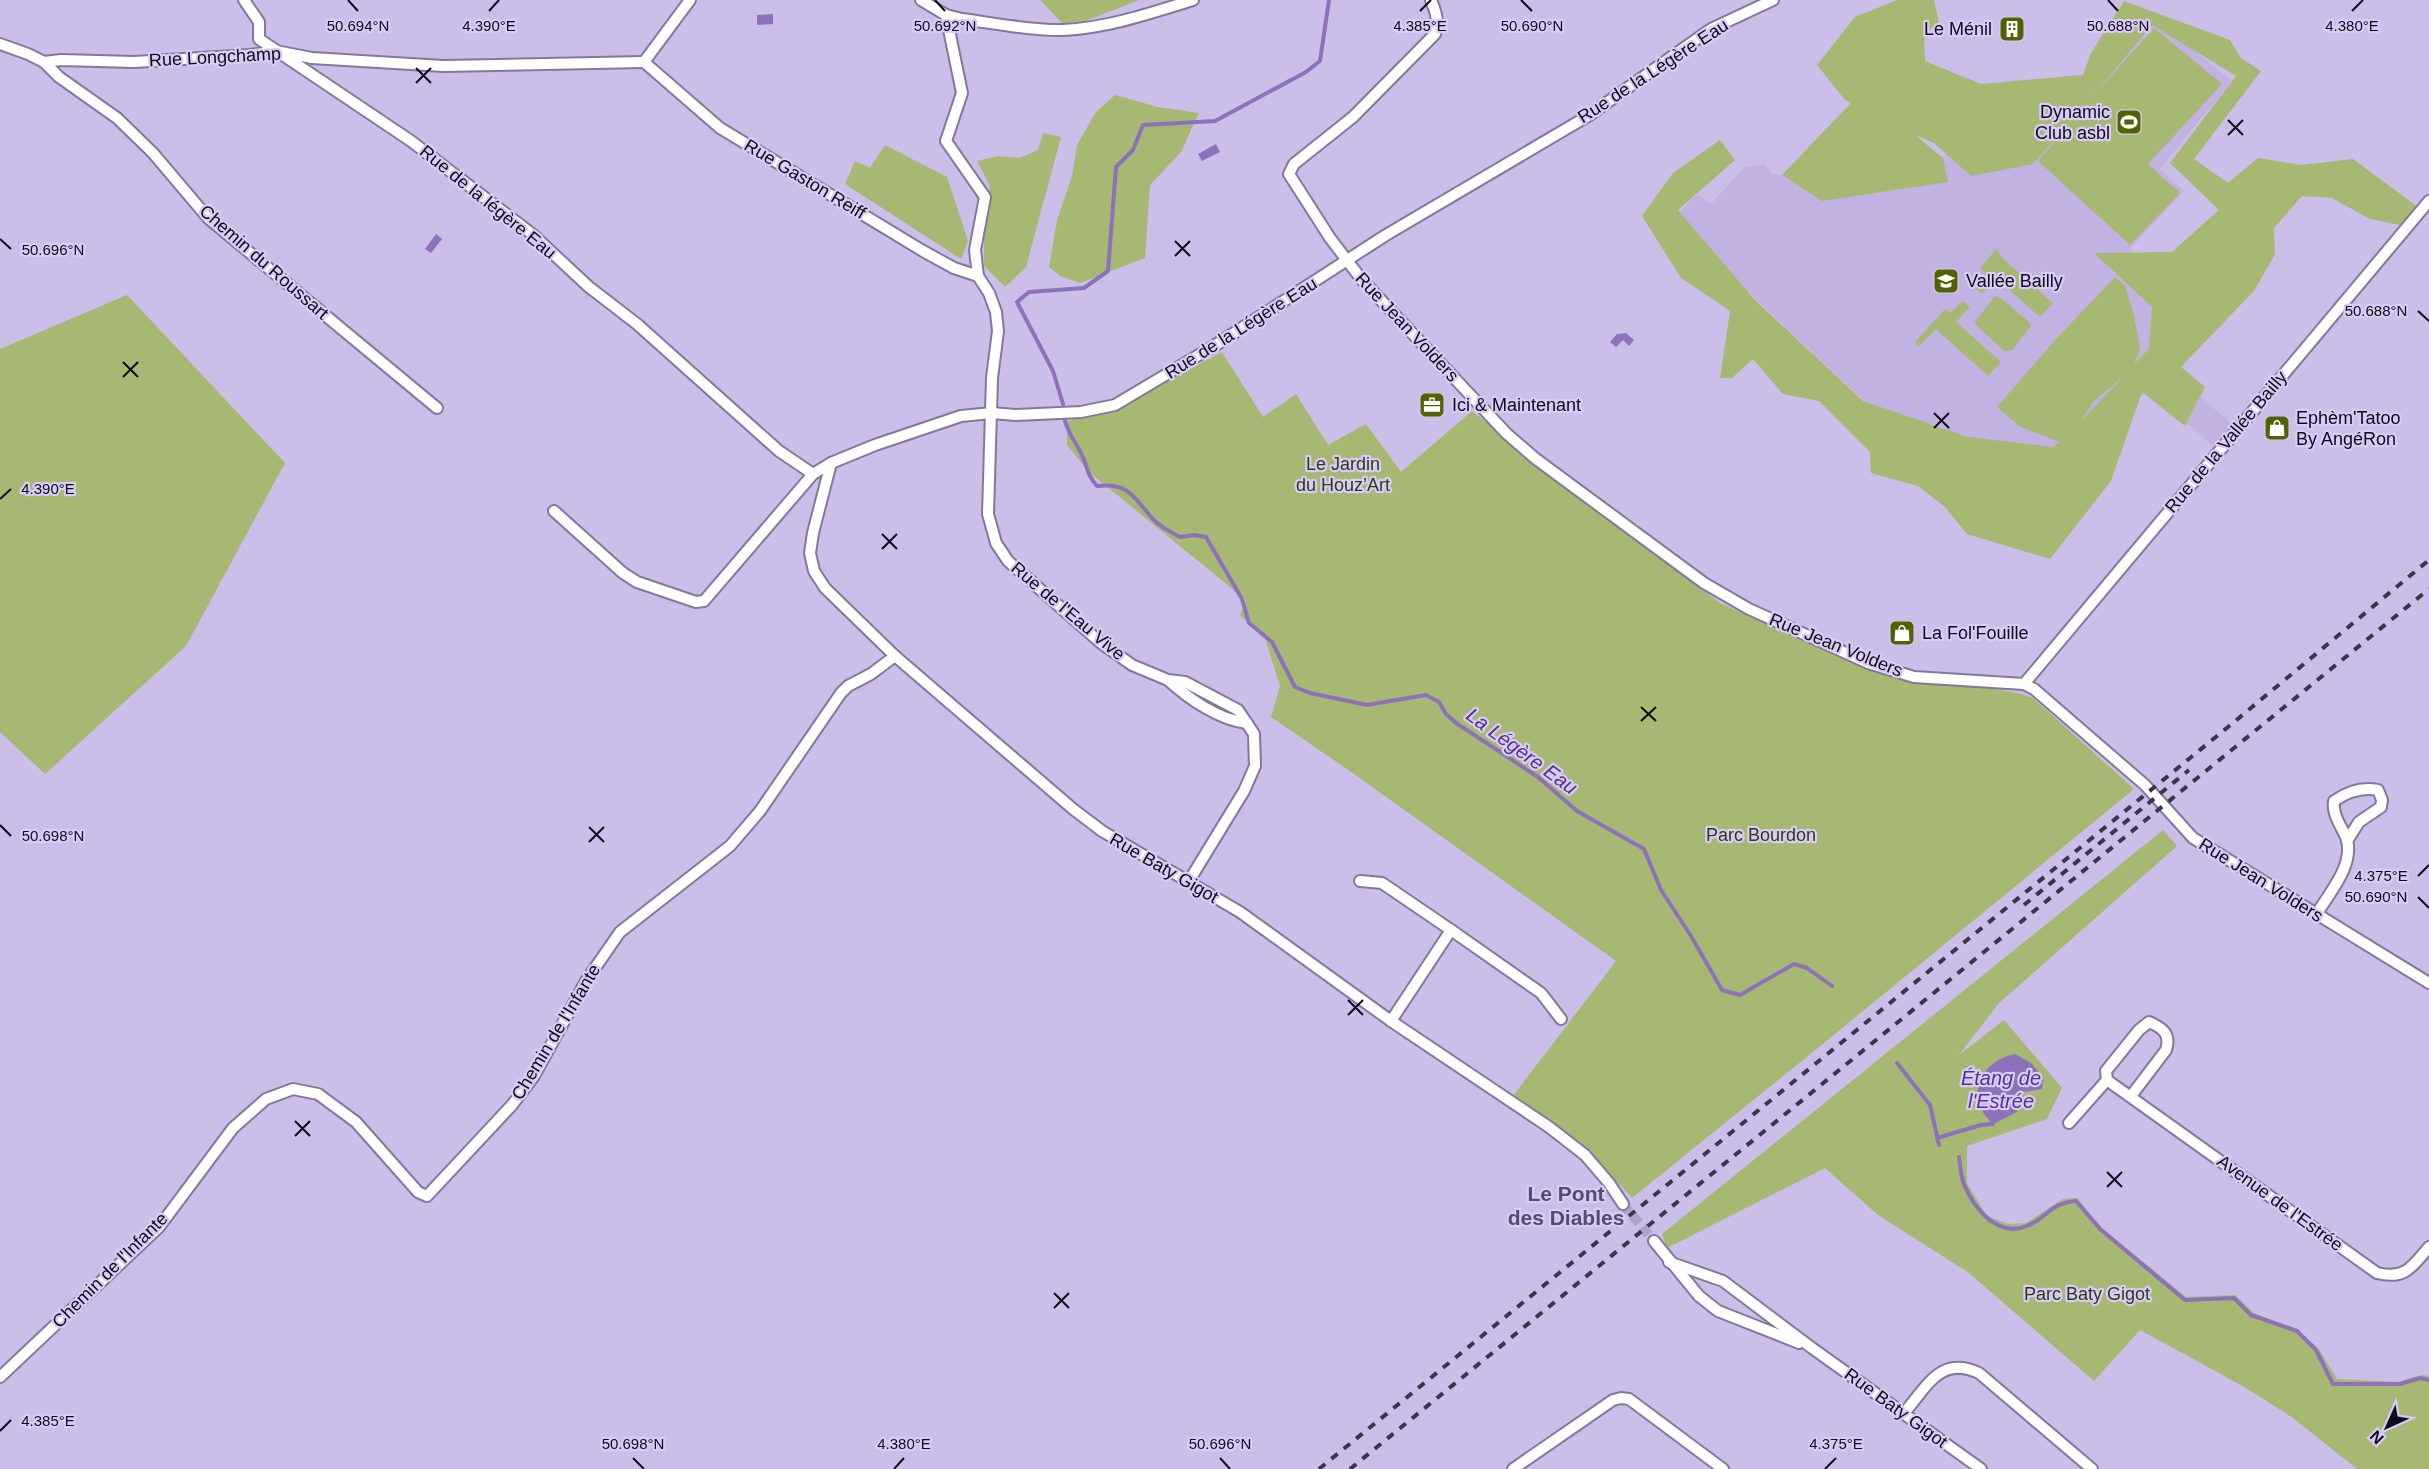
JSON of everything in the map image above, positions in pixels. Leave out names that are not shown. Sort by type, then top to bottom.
[{"type":"street","name":"Rue de la légère Eau","points":[[244,0],[259,22],[259,39],[320,78],[444,166],[532,234],[589,287],[688,368],[779,451],[813,474]]},
{"type":"street","points":[[644,62],[690,0]]},
{"type":"street","points":[[921,0],[946,15],[985,22],[1060,30],[1089,28],[1193,0]]},
{"type":"street","name":"Rue Jean Volders","points":[[1431,0],[1437,15],[1438,25],[1435,34],[1353,117],[1333,135],[1302,156],[1290,169],[1289,174],[1330,238],[1362,280],[1507,434],[1536,459],[1704,583],[1749,609],[1868,663],[1902,674],[1926,679],[2024,684],[2042,694],[2145,785],[2193,838],[2429,983]]},
{"type":"street","name":"Rue de la Légère Eau","points":[[813,474],[875,445],[961,416],[992,413],[1016,415],[1081,412],[1115,405],[1348,261],[1386,235],[1588,116],[1711,29],[1773,0]]},
{"type":"street","points":[[946,15],[962,93],[946,141],[985,197],[975,250],[978,276]]},
{"type":"street","name":"Rue Longchamp","points":[[0,44],[44,62],[61,60],[134,62],[250,55],[276,51],[312,58],[443,66],[644,62]]},
{"type":"street","name":"Chemin du Roussart","points":[[44,62],[59,77],[117,118],[153,153],[208,218],[436,408]]},
{"type":"street","name":"Rue Gaston Reiff","points":[[644,62],[720,129],[923,251],[978,276]]},
{"type":"street","name":"Rue de la Vallée Bailly","points":[[2024,684],[2429,201]]},
{"type":"street","name":"Rue de l'Eau Vive","points":[[978,276],[989,293],[996,312],[998,331],[992,378],[988,514],[996,543],[1008,561],[1101,643],[1132,665],[1168,680],[1185,682],[1238,710],[1254,734],[1255,766],[1244,791],[1189,881]]},
{"type":"street","name":"Rue Baty Gigot","points":[[831,464],[813,533],[810,553],[814,571],[825,588],[895,656],[1073,809],[1102,831],[1240,912],[1391,1021],[1549,1127],[1585,1155],[1609,1183],[1623,1204]]},
{"type":"street","points":[[554,511],[630,578],[696,602],[709,597],[813,474]]},
{"type":"street","name":"Chemin de l'Infante","points":[[0,1377],[159,1227],[233,1128],[266,1099],[292,1089],[318,1094],[336,1105],[356,1122],[418,1192],[427,1197],[512,1105],[534,1076],[585,981],[620,932],[730,846],[760,811],[841,693],[848,686],[871,674],[895,656]]},
{"type":"street","points":[[2316,915],[2344,870],[2348,857],[2347,841],[2336,816],[2334,801],[2367,788],[2378,790],[2382,800],[2381,807],[2359,822],[2347,841]]},
{"type":"street","points":[[1360,881],[1382,883],[1451,930],[1541,993],[1561,1019]]},
{"type":"street","points":[[1391,1021],[1451,930]]},
{"type":"street","points":[[2069,1123],[2107,1080],[2106,1071],[2139,1030],[2149,1022],[2166,1032],[2169,1042],[2166,1050],[2131,1096]]},
{"type":"street","name":"Avenue de l'Estrée","points":[[2107,1080],[2377,1273],[2389,1276],[2400,1275],[2410,1268],[2429,1247]]},
{"type":"street","name":"Rue Baty Gigot","points":[[1654,1241],[1699,1296],[1718,1311],[1812,1348]]},
{"type":"street","name":"Rue Baty Gigot","points":[[1669,1262],[1723,1281],[1981,1469]]},
{"type":"street","points":[[1904,1413],[1942,1371],[1959,1366],[1969,1368],[1979,1373],[2092,1469]]},
{"type":"street","points":[[1514,1469],[1613,1401],[1621,1398],[1629,1399],[1722,1469]]},
{"type":"shaded area","name":"Vallée Bailly","points":[[2150,15],[2232,81],[2160,169],[2184,191],[2130,249],[2154,276],[2157,360],[2232,424],[2213,446],[2147,389],[2030,542],[1862,399],[1670,222],[1697,194],[1711,204],[1745,167],[1765,164],[1772,174],[1782,175],[1862,92],[1942,158],[1982,117],[2022,152]]},
{"type":"green space","points":[[1040,0],[1139,0],[1067,28]]},
{"type":"green space","points":[[1897,0],[1934,0],[1939,22],[1924,35],[1925,61],[1981,84],[2083,75],[2091,53],[2124,1],[2230,40],[2241,58],[2261,71],[2194,159],[2228,183],[2258,158],[2301,165],[2353,159],[2419,208],[2405,226],[2370,219],[2332,198],[2302,196],[2274,228],[2275,254],[2254,291],[2181,367],[2205,387],[2185,426],[2142,392],[2111,481],[2050,559],[1967,534],[1945,507],[1918,486],[1871,473],[1870,452],[1819,401],[1783,394],[1753,359],[1732,378],[1720,378],[1730,311],[1681,278],[1642,216],[1673,173],[1720,140],[1735,160],[1678,210],[1755,300],[1863,401],[1968,437],[2053,447],[2059,442],[2019,426],[1997,407],[2056,339],[2115,277],[2125,286],[2134,315],[2140,350],[2134,364],[2149,349],[2152,307],[2094,253],[2172,252],[2219,210],[2170,163],[2236,76],[2152,25],[2092,97],[2154,28],[2222,84],[2148,164],[2180,193],[2130,245],[2038,161],[2079,113],[2033,164],[1971,176],[1934,143],[1915,135],[1943,158],[1948,182],[1822,201],[1782,175],[1851,103],[1845,100],[1817,65],[1855,17]],"holes":[[[2124,376],[2081,421],[2094,401]]]},
{"type":"green space","points":[[1115,95],[1158,107],[1199,113],[1181,152],[1150,185],[1145,258],[1080,283],[1060,276],[1049,267],[1057,220],[1072,176],[1077,145],[1096,112]]},
{"type":"green space","points":[[1043,133],[1061,137],[1026,267],[1005,287],[984,266],[984,235],[990,186],[977,161],[998,156],[1020,158],[1038,150]]},
{"type":"green space","points":[[885,145],[947,177],[968,241],[961,259],[845,184],[855,161],[870,168]]},
{"type":"green space","points":[[1997,248],[2001,257],[2053,303],[2040,317],[1996,278],[1982,294],[1975,288],[1985,273],[1980,268]]},
{"type":"green space","points":[[127,295],[285,463],[186,646],[45,774],[0,732],[0,349]]},
{"type":"green space","points":[[1995,296],[2002,299],[2031,326],[2011,351],[2004,351],[1974,323]]},
{"type":"green space","points":[[1963,301],[1970,307],[1956,322],[2001,362],[1988,376],[1936,329],[1919,346],[1915,342],[1945,309],[1950,313]]},
{"type":"green space","name":"Parc Bourdon","points":[[1222,352],[1263,417],[1296,394],[1328,445],[1366,424],[1401,472],[1472,411],[1720,603],[1853,663],[2017,693],[2033,698],[2134,789],[1632,1198],[1590,1157],[1513,1096],[1616,961],[1271,717],[1280,686],[1265,638],[1240,615],[1246,600],[1089,472],[1067,445],[1067,421],[1111,411]]},
{"type":"green space","name":"Parc Baty Gigot","points":[[2163,830],[2177,846],[1999,1003],[1959,1055],[2004,1020],[2062,1088],[2047,1119],[1967,1146],[1967,1183],[1987,1216],[2008,1224],[2026,1223],[2063,1199],[2077,1198],[2102,1228],[2186,1297],[2235,1295],[2254,1313],[2298,1330],[2319,1349],[2337,1379],[2398,1382],[2422,1375],[2429,1376],[2429,1469],[2357,1469],[2293,1418],[2246,1388],[2140,1330],[2094,1381],[1969,1273],[1878,1215],[1825,1168],[1667,1248],[1662,1234]]},
{"type":"water","points":[[773,14],[773,24],[757,25],[757,15]]},
{"type":"water","points":[[1216,144],[1220,152],[1202,161],[1198,154]]},
{"type":"water","points":[[436,234],[442,239],[431,253],[425,249]]},
{"type":"water","points":[[1626,333],[1634,340],[1629,346],[1623,340],[1616,347],[1610,342],[1617,334]]},
{"type":"water","name":"Étang de l'Estrée","points":[[2015,1054],[2031,1063],[2043,1077],[2042,1089],[2024,1092],[2017,1112],[1993,1124],[1984,1114],[1979,1103],[1980,1082],[1992,1064]]},
{"type":"waterway","name":"La Légère Eau","points":[[1063,404],[1053,371],[1017,302],[1029,292],[1084,288],[1108,271],[1116,167],[1133,150],[1143,125],[1215,121],[1306,72],[1320,61],[1329,0]]},
{"type":"waterway","name":"La Légère Eau","points":[[1065,421],[1090,477],[1097,486],[1108,485],[1123,489],[1135,498],[1158,524],[1180,537],[1195,535],[1206,537],[1242,599],[1249,623],[1272,642],[1295,687],[1310,693],[1367,705],[1426,695],[1439,702],[1446,714],[1456,723],[1538,777],[1577,811],[1644,849],[1661,890],[1722,990],[1740,995],[1794,964],[1807,968],[1832,986]]},
{"type":"waterway","name":"La Légère Eau","points":[[1897,1063],[1930,1105],[1939,1145]]},
{"type":"waterway","points":[[1937,1138],[1981,1125],[1993,1124]]},
{"type":"waterway","name":"La Légère Eau","points":[[1959,1157],[1962,1178],[1968,1193],[1988,1219],[1997,1225],[2016,1229],[2027,1226],[2054,1208],[2076,1201],[2100,1229],[2185,1300],[2234,1298],[2251,1315],[2297,1331],[2316,1350],[2333,1384],[2400,1384],[2420,1378],[2429,1380]]},
{"type":"tunnel","points":[[1623,1204],[1654,1241]]},
{"type":"railway","points":[[1319,1469],[2228,727],[2429,560]]},
{"type":"railway","points":[[1350,1469],[2429,589]]},
{"type":"railway","points":[[2024,905],[2189,770]]},
{"type":"place","name":"Le Ménil","points":[[2012,29]]},
{"type":"place","name":"Dynamic Club asbl","points":[[2129,122]]},
{"type":"place","name":"Vallée Bailly","points":[[1946,281]]},
{"type":"place","name":"Ici & Maintenant","points":[[1432,405]]},
{"type":"place","name":"Ephèm'Tatoo By AngéRon","points":[[2277,428]]},
{"type":"place","name":"La Fol'Fouille","points":[[1902,633]]},
{"type":"district","name":"Le Pont des Diables","points":[[1566,1205]]},
{"type":"park label","name":"Le Jardin du Houz’Art","points":[[1343,474]]}]
